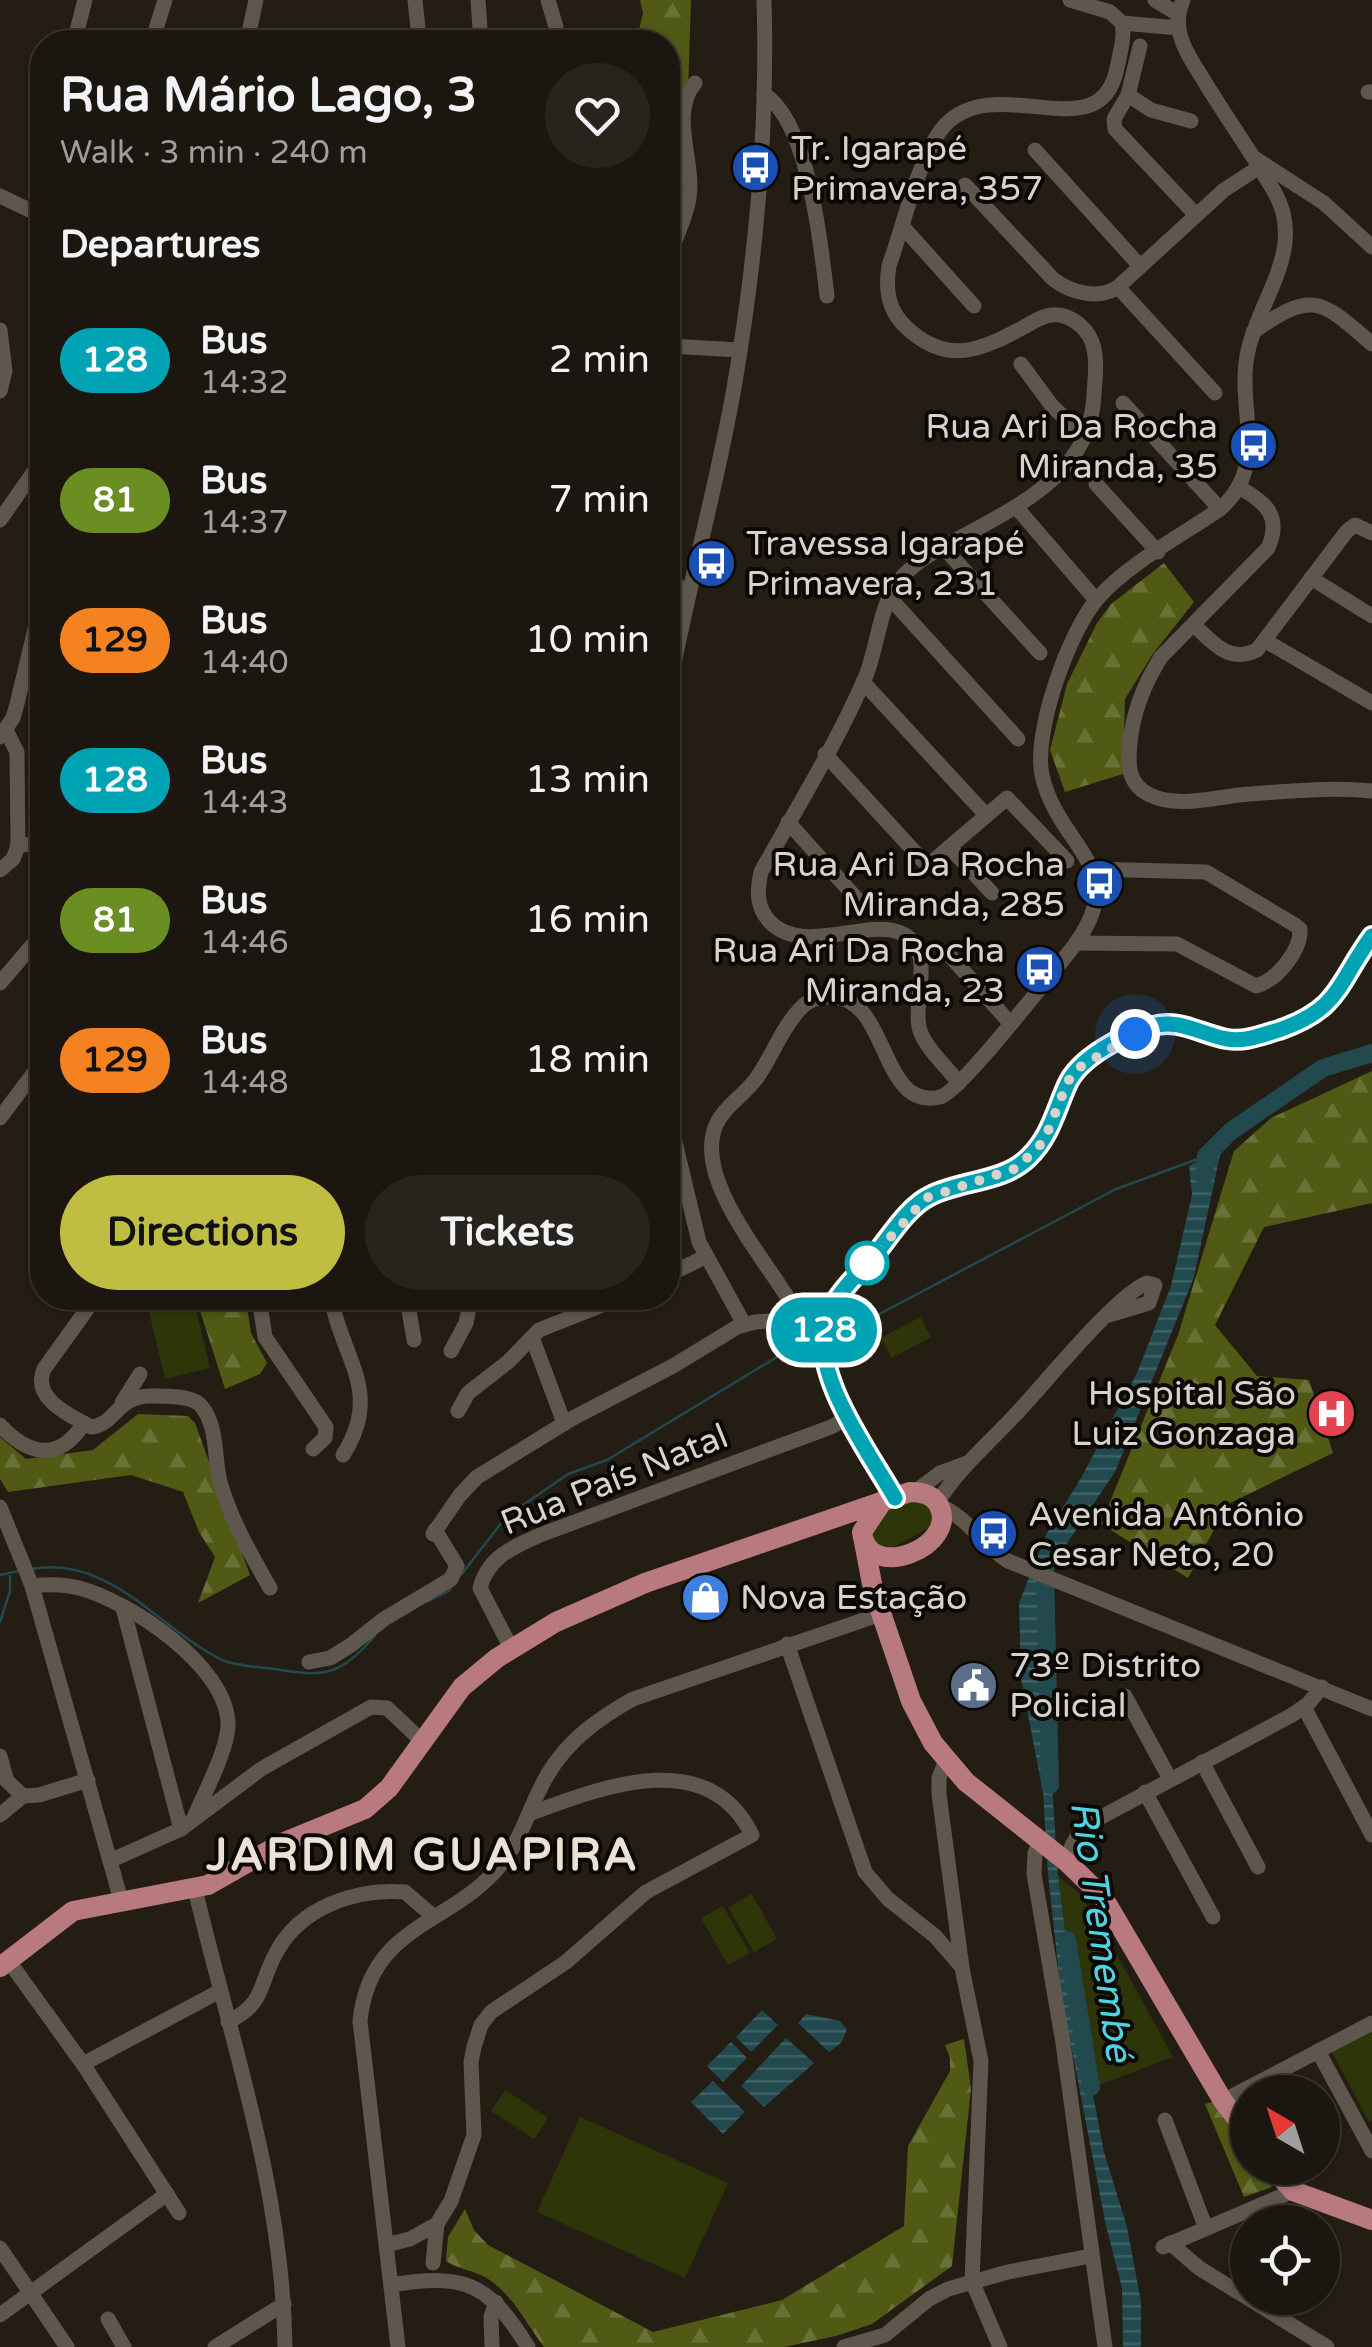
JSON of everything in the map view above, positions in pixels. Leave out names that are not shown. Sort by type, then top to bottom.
[{"type":"main road","points":[[4,1964],[73,1911],[195,1889],[282,1843],[370,1806],[389,1788],[462,1687],[511,1648],[601,1600],[889,1500],[916,1492],[938,1504],[940,1531],[933,1540],[900,1558],[886,1558],[874,1553],[848,1527],[828,1522]]},
{"type":"main road","points":[[889,1500],[866,1523],[862,1540],[911,1702],[932,1742],[986,1800],[1068,1863],[1111,1908],[1230,2110]]},
{"type":"main road","points":[[883,1610],[880,1576],[886,1558]]},
{"type":"main road","points":[[1288,2185],[1372,2220]]},
{"type":"street","points":[[77,30],[85,0]]},
{"type":"street","points":[[156,30],[165,0]]},
{"type":"street","points":[[250,30],[256,0]]},
{"type":"street","points":[[415,0],[418,30]]},
{"type":"street","points":[[478,0],[480,30]]},
{"type":"street","points":[[548,0],[554,30]]},
{"type":"street","points":[[680,634],[721,456],[740,350],[760,192],[764,0]]},
{"type":"street","points":[[959,1083],[918,1025],[920,958],[911,940],[892,930],[800,937],[784,932],[764,914],[758,901],[761,872],[864,682],[890,597],[907,571],[1016,507],[1068,466],[1085,437],[1094,406],[1093,344],[1068,316],[1046,316],[975,350],[959,352],[928,343],[902,324],[888,298],[889,266],[928,153],[948,122],[976,107],[1000,102],[1080,110],[1102,100],[1114,81],[1124,31],[1122,22],[1110,12],[1070,0]]},
{"type":"street","points":[[801,1320],[724,1198],[712,1138],[722,1116],[753,1084],[797,1012],[804,1004],[823,996],[841,997],[862,1009],[891,1066],[908,1089],[919,1096],[947,1095],[1011,1024],[1076,943],[1096,902],[1092,868],[1049,796],[1040,756],[1046,712],[1077,634],[1096,600],[1113,583],[1220,509],[1240,488],[1246,472],[1246,374],[1253,332],[1282,265],[1286,244],[1282,208],[1188,54],[1180,14],[1155,0]]},
{"type":"street","points":[[1122,22],[1180,14]]},
{"type":"street","points":[[1140,46],[1128,94],[1114,124],[1196,215]]},
{"type":"street","points":[[680,223],[690,194],[684,138],[688,92],[696,83]]},
{"type":"street","points":[[764,94],[782,109],[791,128],[818,219],[827,296]]},
{"type":"street","points":[[1128,94],[1150,110],[1191,121]]},
{"type":"street","points":[[1035,150],[1140,266]]},
{"type":"street","points":[[1113,291],[1254,162]]},
{"type":"street","points":[[1254,162],[1324,203],[1372,247]]},
{"type":"street","points":[[965,185],[1053,279],[1070,289],[1113,291],[1215,393]]},
{"type":"street","points":[[0,196],[30,210]]},
{"type":"street","points":[[903,227],[974,306]]},
{"type":"street","points":[[1253,332],[1281,313],[1311,303],[1334,311],[1372,344]]},
{"type":"street","points":[[0,330],[5,371],[0,391]]},
{"type":"street","points":[[680,347],[740,350]]},
{"type":"street","points":[[1021,364],[1052,406],[1085,437]]},
{"type":"street","points":[[1123,403],[1220,509]]},
{"type":"street","points":[[0,520],[30,480]]},
{"type":"street","points":[[1096,484],[1158,552]]},
{"type":"street","points":[[1240,488],[1267,506],[1274,526],[1273,537],[1268,548],[1162,657],[1141,694],[1131,732],[1128,768],[1149,795],[1176,800],[1372,791]]},
{"type":"street","points":[[1016,507],[1096,600]]},
{"type":"street","points":[[1194,625],[1217,647],[1237,656],[1257,650],[1355,525],[1372,532]]},
{"type":"street","points":[[944,547],[1040,652]]},
{"type":"street","points":[[1311,578],[1372,616]]},
{"type":"street","points":[[680,587],[688,594]]},
{"type":"street","points":[[890,597],[1018,740]]},
{"type":"street","points":[[1266,640],[1372,703]]},
{"type":"street","points":[[0,870],[13,859],[17,844],[17,752],[3,734],[18,704],[30,652]]},
{"type":"street","points":[[864,682],[986,815]]},
{"type":"street","points":[[825,754],[926,863],[1009,798],[1067,862]]},
{"type":"street","points":[[788,822],[865,908]]},
{"type":"street","points":[[17,844],[30,844]]},
{"type":"street","points":[[949,847],[992,893]]},
{"type":"street","points":[[1076,943],[1177,944],[1256,986],[1268,982],[1280,970],[1300,938],[1300,929],[1295,925],[1206,872],[1092,868]]},
{"type":"street","points":[[889,1500],[829,1375],[823,1352],[825,1326],[842,1293],[922,1201],[1017,1168],[1030,1157],[1044,1141],[1068,1081],[1098,1054],[1155,1024],[1245,1040],[1300,1022],[1329,1004],[1372,936]]},
{"type":"street","points":[[0,984],[30,948]]},
{"type":"street","points":[[950,956],[1011,1024]]},
{"type":"street","points":[[0,1118],[30,1078]]},
{"type":"street","points":[[680,1168],[692,1224],[705,1257],[744,1324]]},
{"type":"street","points":[[680,1269],[705,1257]]},
{"type":"street","points":[[86,1310],[49,1361],[39,1384],[47,1398],[91,1427],[102,1425],[140,1374]]},
{"type":"street","points":[[262,1310],[265,1337],[326,1427],[326,1438],[313,1449]]},
{"type":"street","points":[[334,1310],[362,1394],[357,1428],[343,1455]]},
{"type":"street","points":[[409,1310],[414,1340]]},
{"type":"street","points":[[451,1351],[469,1310]]},
{"type":"street","points":[[573,1310],[575,1316]]},
{"type":"street","points":[[458,1411],[468,1394],[508,1362],[539,1330],[589,1310]]},
{"type":"street","points":[[1109,1314],[966,1463],[938,1504],[956,1514],[1008,1561],[1372,1709]]},
{"type":"street","points":[[309,1662],[330,1658],[450,1579],[457,1566],[434,1532],[477,1477],[564,1423],[744,1324],[801,1320],[825,1326]]},
{"type":"street","points":[[532,1337],[564,1423]]},
{"type":"street","points":[[122,1403],[146,1396],[194,1400],[203,1407],[214,1438],[220,1480],[245,1545],[270,1588]]},
{"type":"street","name":"Rua País Natal","points":[[511,1648],[480,1588],[489,1566],[504,1552],[540,1535],[831,1428],[850,1417]]},
{"type":"street","points":[[0,1425],[16,1442],[45,1452],[62,1448],[84,1423]]},
{"type":"street","points":[[916,1492],[940,1473],[966,1463]]},
{"type":"street","points":[[0,1507],[23,1557],[122,1900]]},
{"type":"street","points":[[940,1531],[977,1537]]},
{"type":"street","points":[[31,1583],[79,1588],[123,1608],[203,1665],[223,1700],[228,1727],[194,1818]]},
{"type":"street","points":[[123,1608],[181,1829]]},
{"type":"street","points":[[398,2347],[362,2044],[362,2000],[385,1956],[401,1938],[484,1882],[503,1862],[560,1756],[610,1712],[633,1699],[883,1610]]},
{"type":"street","points":[[787,1644],[865,1872],[888,1899],[935,1936],[962,1968]]},
{"type":"street","points":[[1068,1863],[1069,1850],[1082,1830],[1108,1812],[1304,1707],[1322,1688]]},
{"type":"street","points":[[1125,1696],[1170,1779]]},
{"type":"street","points":[[112,1860],[181,1829],[256,1772],[371,1707],[388,1708],[422,1740]]},
{"type":"street","points":[[1304,1707],[1372,1835]]},
{"type":"street","points":[[0,1756],[7,1781],[23,1796]]},
{"type":"street","points":[[946,1760],[938,1778],[938,1794],[982,2080],[972,2280],[1000,2347]]},
{"type":"street","points":[[1202,1762],[1258,1867]]},
{"type":"street","points":[[423,2280],[432,2257],[437,2224],[451,2201],[469,2154],[474,2114],[472,2062],[481,2025],[491,2012],[566,1962],[646,1892],[752,1835],[735,1808],[719,1796],[668,1779],[613,1785],[529,1814]]},
{"type":"street","points":[[4,1812],[23,1796],[88,1780]]},
{"type":"street","points":[[1145,1792],[1212,1917]]},
{"type":"street","points":[[1042,1842],[1034,1874],[1063,2043],[1104,2347]]},
{"type":"street","points":[[195,1889],[272,2197],[285,2347]]},
{"type":"street","points":[[228,2022],[258,2000],[284,1940],[330,1904],[359,1894],[406,1892],[433,1916]]},
{"type":"street","points":[[4,1964],[83,2064],[178,2213]]},
{"type":"street","points":[[83,2064],[220,1992]]},
{"type":"street","points":[[1223,2100],[1372,2022]]},
{"type":"street","points":[[1318,2050],[1372,2151]]},
{"type":"street","points":[[1165,2120],[1205,2226]]},
{"type":"street","points":[[1293,2190],[1166,2246],[1327,2347]]},
{"type":"street","points":[[0,2315],[167,2194]]},
{"type":"street","points":[[386,2246],[410,2240],[437,2224]]},
{"type":"street","points":[[410,2240],[432,2257],[448,2280]]},
{"type":"street","points":[[0,2248],[66,2347]]},
{"type":"street","points":[[844,2347],[888,2341],[929,2299],[972,2280],[1092,2256]]},
{"type":"street","points":[[391,2285],[423,2280],[462,2282],[496,2302],[528,2347]]},
{"type":"street","points":[[492,2347],[491,2318],[496,2302]]},
{"type":"street","points":[[215,2347],[284,2304]]},
{"type":"street","points":[[108,2320],[124,2347]]},
{"type":"green space","points":[[640,0],[691,0],[688,91],[680,125],[680,30],[639,30],[643,13]]},
{"type":"green space","points":[[1164,563],[1194,602],[1152,655],[1125,699],[1123,774],[1065,792],[1050,750],[1067,684],[1097,623],[1111,604]]},
{"type":"green space","points":[[1372,1071],[1372,1203],[1264,1227],[1215,1325],[1257,1376],[1309,1380],[1333,1453],[1228,1504],[1188,1578],[1101,1524],[1178,1335],[1234,1151],[1271,1118]]},
{"type":"green space","points":[[196,1310],[210,1368],[165,1379],[149,1312]]},
{"type":"green space","points":[[200,1310],[248,1310],[251,1333],[267,1363],[260,1374],[225,1389]]},
{"type":"green space","points":[[920,1317],[931,1337],[892,1358],[881,1338]]},
{"type":"green space","points":[[138,1414],[188,1416],[195,1423],[250,1575],[198,1603],[215,1557],[199,1532],[183,1492],[131,1475],[8,1492],[0,1479],[0,1437],[26,1459],[93,1450]]},
{"type":"green space","points":[[905,1501],[925,1502],[934,1514],[931,1527],[892,1548],[874,1543],[872,1530],[891,1506]]},
{"type":"green space","points":[[1058,1876],[1080,1894],[1100,1924],[1173,2057],[1091,2088],[1073,1991]]},
{"type":"green space","points":[[752,1894],[777,1939],[754,1952],[728,1907]]},
{"type":"green space","points":[[723,1906],[750,1953],[728,1965],[701,1918]]},
{"type":"green space","points":[[1372,2031],[1372,2120],[1369,2122],[1332,2052]]},
{"type":"green space","points":[[964,2039],[971,2089],[952,2266],[872,2324],[784,2347],[544,2347],[495,2284],[446,2261],[448,2237],[465,2209],[474,2230],[488,2245],[653,2332],[782,2300],[904,2226],[908,2146],[950,2071],[945,2045]]},
{"type":"green space","points":[[505,2090],[548,2118],[534,2139],[491,2111]]},
{"type":"green space","points":[[1212,2102],[1230,2128],[1230,2164],[1205,2104]]},
{"type":"green space","points":[[580,2117],[728,2183],[685,2278],[537,2212]]},
{"type":"green space","points":[[1239,2185],[1272,2187],[1244,2197]]},
{"type":"water","points":[[1222,1146],[1194,1277],[1115,1472],[1051,1567],[1039,1621],[1041,1708],[1073,1991],[1104,2152],[1127,2227],[1141,2302],[1141,2347],[1123,2347],[1122,2288],[1106,2226],[1061,1994],[1043,1792],[1021,1679],[1019,1603],[1046,1535],[1137,1373],[1171,1286],[1192,1195],[1189,1166]]},
{"type":"water","points":[[762,2010],[778,2025],[751,2052],[736,2037]]},
{"type":"water","points":[[806,2014],[840,2021],[847,2030],[841,2043],[829,2052],[798,2023]]},
{"type":"water","points":[[786,2038],[814,2063],[764,2107],[741,2086]]},
{"type":"water","points":[[731,2042],[747,2058],[723,2082],[707,2066]]},
{"type":"water","points":[[713,2081],[745,2112],[723,2134],[691,2102]]},
{"type":"waterway","name":"Rio Tremembé","points":[[1204,1177],[1206,1156],[1231,1131],[1323,1068],[1372,1053]]},
{"type":"waterway","points":[[834,1338],[1116,1189],[1206,1156]]},
{"type":"waterway","points":[[461,1575],[506,1517],[568,1474],[607,1460],[800,1343],[816,1341]]},
{"type":"waterway","name":"Rio Tremembé","points":[[1045,1566],[1050,1785]]},
{"type":"waterway","points":[[31,1569],[59,1568],[109,1583],[197,1645],[220,1659],[242,1665],[311,1673],[334,1670],[375,1636]]},
{"type":"waterway","points":[[0,1575],[18,1571]]},
{"type":"waterway","points":[[0,1622],[10,1591],[10,1576]]},
{"type":"waterway","points":[[427,1602],[453,1585]]},
{"type":"waterway","name":"Rio Tremembé","points":[[1067,1940],[1091,2087]]},
{"type":"bus line","name":"128","points":[[895,1498],[845,1410],[823,1352],[825,1323],[832,1306],[852,1280],[926,1198],[1017,1168],[1030,1157],[1044,1141],[1068,1081],[1098,1054],[1155,1024],[1245,1040],[1300,1022],[1329,1004],[1372,936]]},
{"type":"place","name":"Tr. Igarapé Primavera, 357","points":[[756,168]]},
{"type":"place","name":"Rua Ari Da Rocha Miranda, 35","points":[[1253,446]]},
{"type":"place","name":"Travessa Igarapé Primavera, 231","points":[[711,563]]},
{"type":"place","name":"Rua Ari Da Rocha Miranda, 285","points":[[1100,884]]},
{"type":"place","name":"Rua Ari Da Rocha Miranda, 23","points":[[1040,970]]},
{"type":"place","name":"Hospital São Luiz Gonzaga","points":[[1331,1413]]},
{"type":"place","name":"Avenida Antônio Cesar Neto, 20","points":[[993,1534]]},
{"type":"place","name":"Nova Estação","points":[[705,1597]]},
{"type":"place","name":"73º Distrito Policial","points":[[974,1685]]},
{"type":"district","name":"JARDIM GUAPIRA","points":[[423,1854]]},
{"type":"route","points":[[867,1263],[926,1198],[1017,1168],[1030,1157],[1044,1141],[1068,1081],[1098,1054],[1135,1034]]}]
